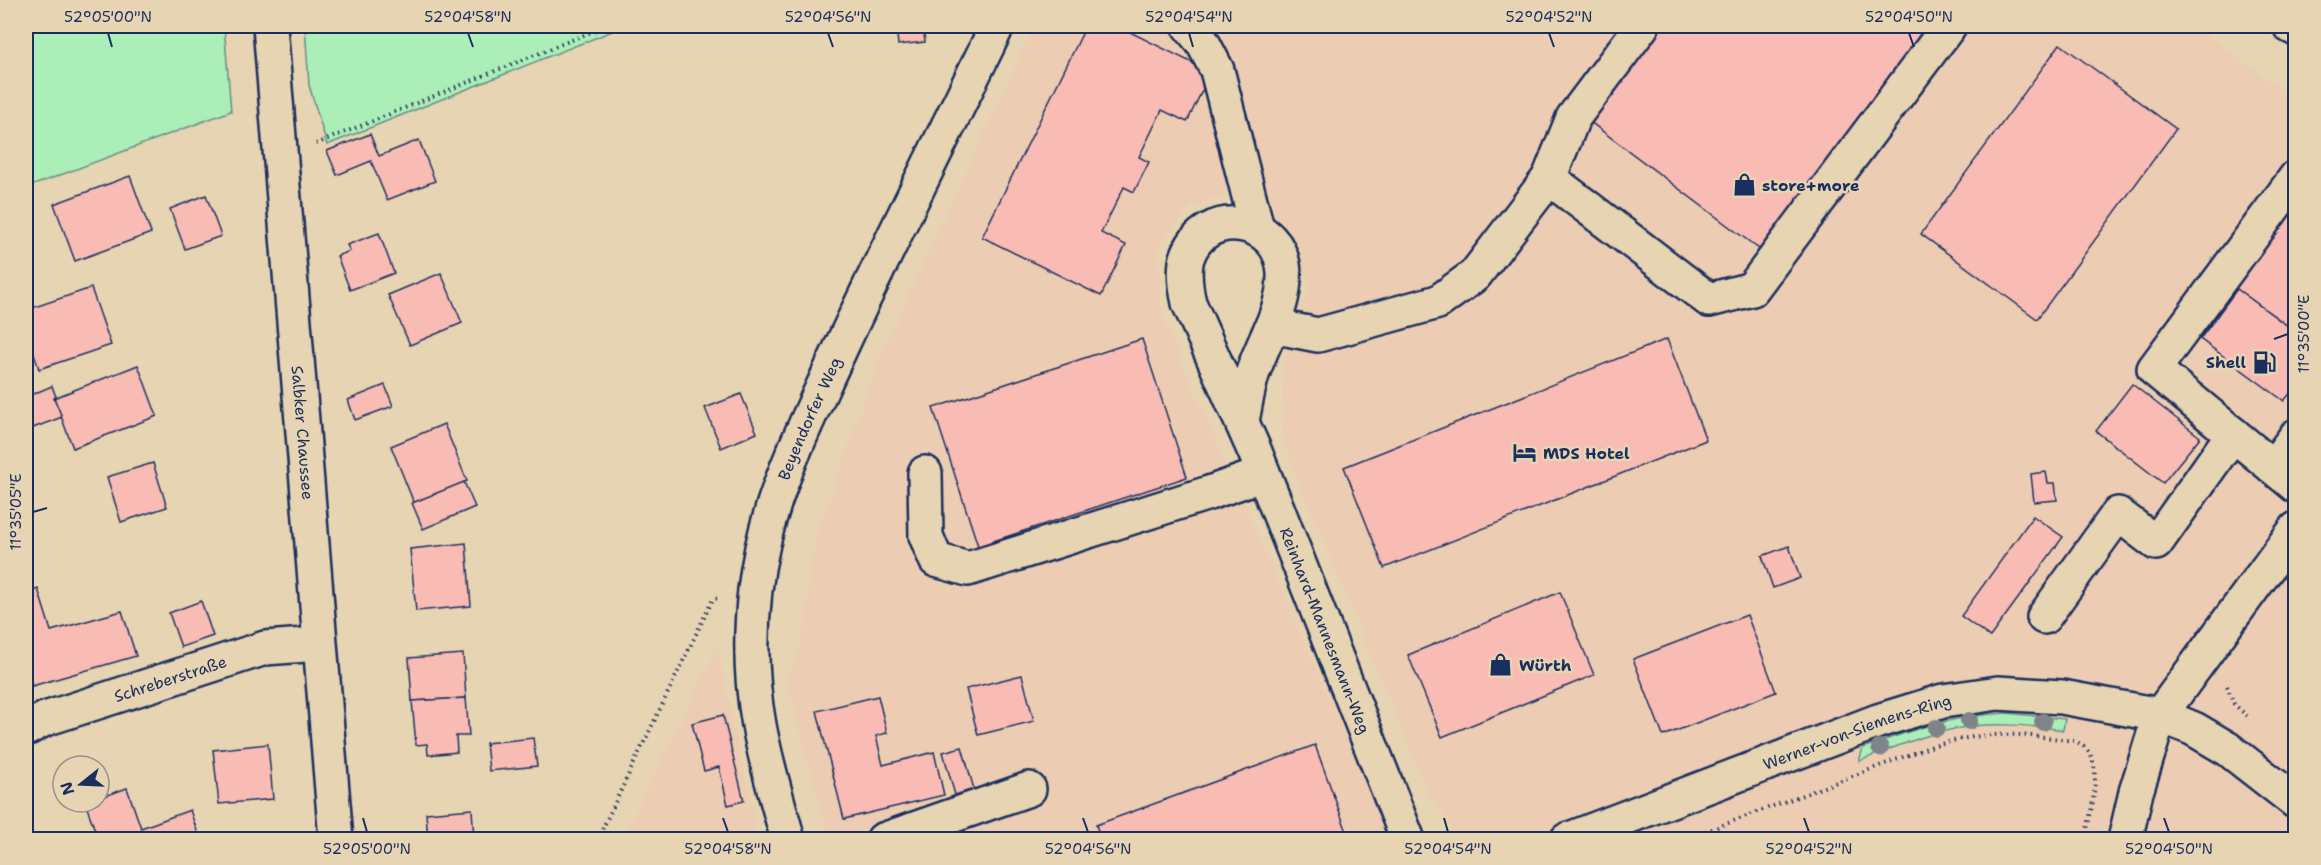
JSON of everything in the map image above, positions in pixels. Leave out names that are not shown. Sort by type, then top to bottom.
[{"type":"main road","name":"Salbker Chaussee","points":[[270,26],[336,840]]},
{"type":"main road","name":"Beyendorfer Weg","points":[[788,840],[765,753],[754,696],[755,591],[764,536],[778,486],[851,326],[997,26]]},
{"type":"main road","points":[[1189,26],[1203,42],[1217,70],[1257,228],[1270,238],[1279,251],[1284,271],[1284,292],[1246,394],[1242,422]]},
{"type":"main road","points":[[1272,326],[1317,335],[1438,302],[1475,275],[1549,178],[1573,118],[1642,26]]},
{"type":"main road","points":[[1549,178],[1709,300],[1752,290],[1949,26]]},
{"type":"main road","points":[[2290,26],[2295,29]]},
{"type":"main road","points":[[2295,177],[2154,369],[2284,476],[2295,436]]},
{"type":"main road","name":"Reinhard-Mannesmann-Weg","points":[[1257,228],[1232,224],[1215,227],[1197,238],[1187,259],[1185,283],[1189,303],[1242,422],[1408,840]]},
{"type":"main road","points":[[2044,617],[2118,514],[2156,543],[2233,434]]},
{"type":"main road","points":[[925,473],[927,536],[936,560],[968,569],[1263,474]]},
{"type":"main road","points":[[2125,840],[2136,792],[2160,715],[2295,529]]},
{"type":"main road","name":"Schreberstraße","points":[[26,729],[45,719],[265,648],[319,644]]},
{"type":"main road","name":"Werner-von-Siemens-Ring","points":[[1567,840],[1878,721],[1943,701],[1998,693],[2031,694],[2079,700],[2160,715],[2194,729],[2228,749],[2295,802]]},
{"type":"main road","points":[[883,840],[1029,789]]},
{"type":"path","points":[[320,143],[606,26]]},
{"type":"path","points":[[597,840],[713,599],[755,591]]},
{"type":"path","points":[[2204,654],[2224,670],[2227,690],[2234,705],[2254,721]]},
{"type":"path","points":[[1683,840],[1927,748],[1968,737],[1999,733],[2074,741],[2088,748],[2094,760],[2095,781],[2085,840]]},
{"type":"shaded area","points":[[1034,26],[2195,26],[2295,100],[2295,839],[1449,839],[1450,823],[1429,796],[1292,466],[1282,433],[1282,364],[1310,283],[1257,196],[1225,195],[1192,206],[1159,244],[1160,311],[1384,824],[1385,839],[829,839],[786,676],[801,648],[815,542],[877,363]]},
{"type":"shaded area","points":[[717,648],[759,839],[622,839]]},
{"type":"green space","points":[[26,26],[224,26],[231,111],[26,188]]},
{"type":"green space","points":[[305,26],[625,26],[327,145],[309,85]]},
{"type":"green space","points":[[2006,713],[2065,719],[2063,730],[2002,725],[1952,729],[1859,761],[1863,748],[1916,729],[1950,720]]},
{"type":"building","points":[[896,26],[923,26],[925,42],[898,45]]},
{"type":"building","points":[[1086,26],[1118,26],[1211,72],[1187,122],[1162,110],[1139,157],[1149,162],[1134,192],[1124,187],[1101,233],[1126,245],[1101,296],[982,237]]},
{"type":"building","name":"store+more","points":[[1655,26],[1932,26],[1763,252],[1585,118]]},
{"type":"building","points":[[2060,44],[2176,129],[2037,319],[1921,234]]},
{"type":"building","points":[[370,134],[379,156],[419,140],[435,181],[387,200],[371,161],[337,175],[327,151]]},
{"type":"building","points":[[2296,166],[2296,332],[2216,274]]},
{"type":"building","points":[[130,176],[151,233],[75,261],[54,204]]},
{"type":"building","points":[[206,195],[221,236],[185,249],[170,209]]},
{"type":"building","points":[[379,233],[394,273],[350,290],[337,256],[350,251],[347,245]]},
{"type":"building","points":[[441,273],[462,323],[410,345],[388,295]]},
{"type":"building","points":[[91,288],[111,345],[39,369],[26,329],[26,310]]},
{"type":"building","name":"Shell","points":[[2237,289],[2296,332],[2296,386],[2284,401],[2200,339]]},
{"type":"building","points":[[1142,339],[1187,477],[978,546],[933,408]]},
{"type":"building","name":"MDS Hotel","points":[[1667,339],[1706,440],[1384,568],[1344,467]]},
{"type":"building","points":[[138,365],[157,416],[73,448],[54,398]]},
{"type":"building","points":[[2132,384],[2200,437],[2163,483],[2096,431]]},
{"type":"building","points":[[385,385],[393,406],[355,420],[348,400]]},
{"type":"building","points":[[52,386],[62,417],[33,428],[26,410],[26,397]]},
{"type":"building","points":[[741,394],[757,433],[721,448],[705,408]]},
{"type":"building","points":[[444,424],[467,481],[414,503],[391,446]]},
{"type":"building","points":[[153,463],[167,507],[121,522],[107,477]]},
{"type":"building","points":[[2046,472],[2048,483],[2055,483],[2057,500],[2034,502],[2031,474]]},
{"type":"building","points":[[464,482],[475,507],[423,529],[412,503]]},
{"type":"building","points":[[2033,516],[2063,537],[1990,637],[1961,616]]},
{"type":"building","points":[[466,543],[471,606],[416,611],[410,549]]},
{"type":"building","points":[[1789,546],[1800,578],[1773,588],[1762,556]]},
{"type":"building","points":[[38,589],[51,631],[122,611],[136,656],[32,686],[26,663],[26,593]]},
{"type":"building","name":"Würth","points":[[1560,592],[1594,675],[1442,737],[1408,655]]},
{"type":"building","points":[[201,601],[213,636],[181,647],[169,613]]},
{"type":"building","points":[[1747,615],[1776,692],[1663,736],[1633,659]]},
{"type":"building","points":[[463,654],[466,698],[412,701],[409,658]]},
{"type":"building","points":[[1022,675],[1034,721],[978,735],[966,689]]},
{"type":"building","points":[[878,696],[887,733],[876,736],[883,765],[934,752],[944,795],[844,819],[817,711]]},
{"type":"building","points":[[466,698],[469,736],[456,736],[457,752],[428,755],[427,744],[416,745],[412,701]]},
{"type":"building","points":[[723,715],[744,801],[728,805],[719,767],[704,771],[692,723]]},
{"type":"building","points":[[533,738],[537,766],[489,771],[486,743]]},
{"type":"building","points":[[268,744],[273,799],[219,804],[213,750]]},
{"type":"building","points":[[1315,745],[1350,840],[1101,840],[1096,825]]},
{"type":"building","points":[[962,747],[974,789],[955,795],[943,752]]},
{"type":"building","points":[[127,788],[141,828],[190,810],[200,840],[86,840],[97,836],[89,814],[111,814],[111,794]]},
{"type":"building","points":[[472,809],[474,840],[428,840],[426,813]]},
{"type":"place","name":"store+more","points":[[1744,185]]},
{"type":"place","name":"Shell","points":[[2264,362]]},
{"type":"place","name":"MDS Hotel","points":[[1525,453]]},
{"type":"place","name":"Würth","points":[[1501,665]]}]
